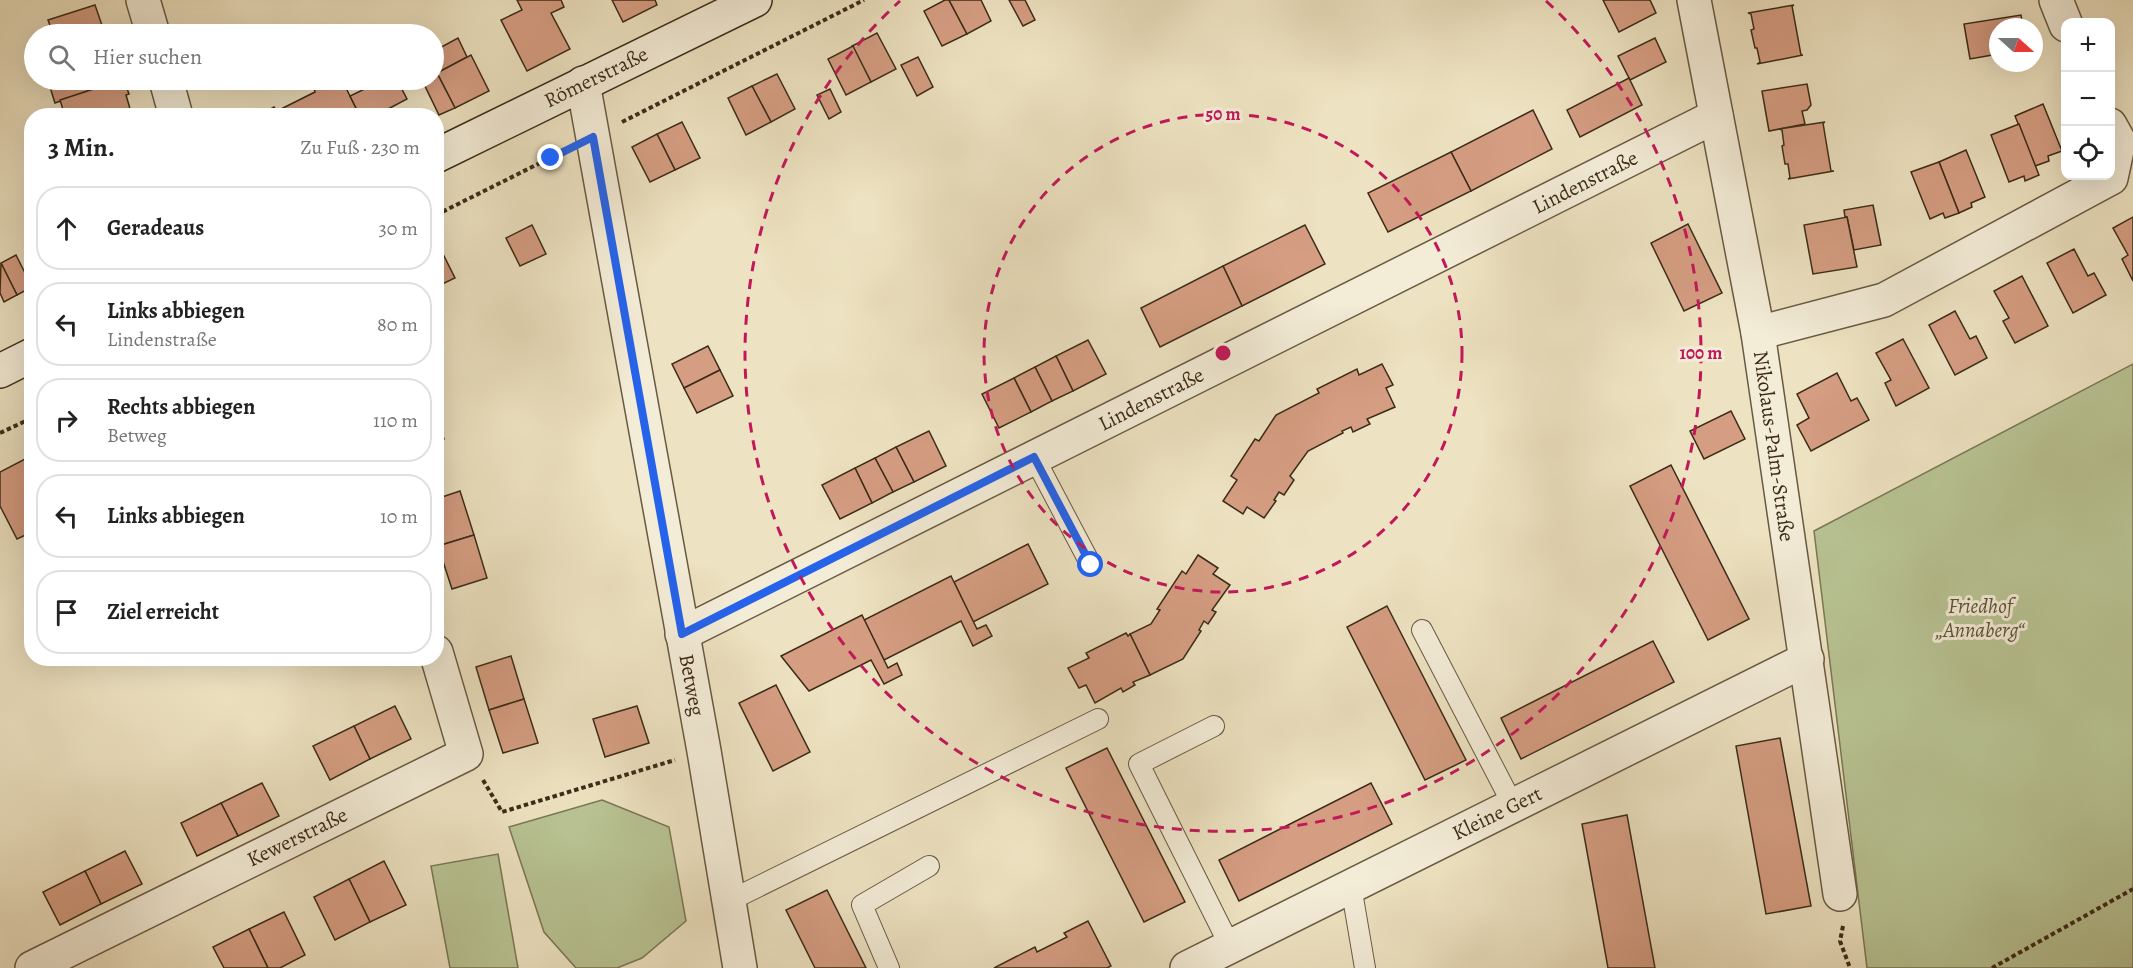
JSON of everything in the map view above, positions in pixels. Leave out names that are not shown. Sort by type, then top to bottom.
[{"type":"street","points":[[143,0],[150,24]]},
{"type":"street","name":"Römerstraße","points":[[444,152],[755,0]]},
{"type":"street","name":"Nikolaus-Palm-Straße","points":[[1694,0],[1758,333],[1840,894]]},
{"type":"street","points":[[2056,0],[2063,18]]},
{"type":"street","name":"Betweg","points":[[583,83],[704,751],[740,968]]},
{"type":"street","points":[[169,90],[174,108]]},
{"type":"street","name":"Lindenstraße","points":[[682,634],[1716,116]]},
{"type":"street","points":[[1758,333],[1884,300],[2111,177],[2121,133]]},
{"type":"street","points":[[0,371],[24,359]]},
{"type":"street","name":"Kleine Gert","points":[[1187,968],[1807,659]]},
{"type":"street","points":[[440,666],[466,754]]},
{"type":"street","name":"Kewerstraße","points":[[32,968],[466,754]]},
{"type":"lane","points":[[1034,457],[1091,565]]},
{"type":"lane","points":[[1422,630],[1513,805]]},
{"type":"lane","points":[[729,901],[1098,719]]},
{"type":"lane","points":[[1214,726],[1139,764],[1230,946]]},
{"type":"lane","points":[[889,968],[862,906],[929,866]]},
{"type":"lane","points":[[1351,886],[1365,968]]},
{"type":"path","points":[[444,211],[864,0]]},
{"type":"path","points":[[0,433],[24,422]]},
{"type":"path","points":[[466,754],[502,812],[704,751]]},
{"type":"path","points":[[1992,968],[2133,889]]},
{"type":"path","points":[[1840,894],[1846,913],[1840,941],[1850,968]]},
{"type":"green space","name":"Friedhof „Annaberg“","points":[[2133,364],[2133,968],[1867,968],[1814,531]]},
{"type":"green space","points":[[602,800],[669,827],[686,921],[642,958],[617,968],[576,968],[544,932],[509,827]]},
{"type":"green space","points":[[498,854],[518,968],[450,968],[431,866]]},
{"type":"building","points":[[517,0],[561,0],[564,7],[551,13],[570,49],[527,71],[501,20],[522,10]]},
{"type":"building","points":[[612,0],[655,0],[657,5],[623,22]]},
{"type":"building","points":[[949,0],[967,34],[942,46],[924,11]]},
{"type":"building","points":[[949,0],[981,0],[991,21],[967,34]]},
{"type":"building","points":[[1009,0],[1025,0],[1035,20],[1023,26]]},
{"type":"building","points":[[1603,0],[1650,0],[1656,13],[1619,32]]},
{"type":"building","points":[[95,5],[102,24],[49,24],[48,20]]},
{"type":"building","points":[[1794,5],[1792,6],[1801,55],[1803,55],[1757,64],[1760,62],[1751,30],[1754,29],[1751,14],[1748,13]]},
{"type":"building","points":[[2021,15],[2022,18],[2002,18]]},
{"type":"building","points":[[1989,20],[1989,56],[1970,59],[1964,24]]},
{"type":"building","points":[[877,33],[896,69],[871,82],[852,46]]},
{"type":"building","points":[[458,38],[467,57],[444,69],[444,46]]},
{"type":"building","points":[[1655,38],[1666,62],[1630,80],[1618,56]]},
{"type":"building","points":[[853,46],[871,82],[846,95],[828,59]]},
{"type":"building","points":[[471,55],[489,91],[455,108],[444,87],[444,69]]},
{"type":"building","points":[[918,57],[933,87],[917,96],[901,65]]},
{"type":"building","points":[[777,74],[795,109],[771,122],[752,86]]},
{"type":"building","points":[[1629,78],[1642,105],[1580,137],[1567,110]]},
{"type":"building","points":[[1807,84],[1811,105],[1807,110],[1802,111],[1805,124],[1769,131],[1762,91]]},
{"type":"building","points":[[752,86],[771,122],[746,135],[728,98]]},
{"type":"building","points":[[444,87],[455,108],[444,113],[444,108],[436,108],[427,90],[444,90]]},
{"type":"building","points":[[830,89],[841,112],[829,119],[817,95]]},
{"type":"building","points":[[51,90],[91,90],[55,103]]},
{"type":"building","points":[[90,90],[128,90],[129,94],[126,95],[130,108],[62,108],[60,100]]},
{"type":"building","points":[[314,90],[347,90],[356,108],[283,108],[315,92]]},
{"type":"building","points":[[362,90],[402,90],[407,99],[390,108],[356,108],[350,96]]},
{"type":"building","points":[[2043,104],[2061,151],[2048,156],[2049,161],[2035,166],[2015,116]]},
{"type":"building","points":[[1533,110],[1552,149],[1471,191],[1451,152]]},
{"type":"building","points":[[682,122],[700,158],[675,170],[657,134]]},
{"type":"building","points":[[1825,122],[1823,123],[1831,171],[1834,171],[1788,179],[1790,178],[1782,146],[1784,145],[1782,130],[1779,129]]},
{"type":"building","points":[[2019,124],[2039,175],[2025,181],[2024,176],[2009,182],[1991,135]]},
{"type":"building","points":[[657,134],[675,170],[650,182],[632,147]]},
{"type":"building","points":[[1966,150],[1985,197],[1971,203],[1972,207],[1959,213],[1939,162]]},
{"type":"building","points":[[1451,152],[1471,191],[1388,232],[1368,193]]},
{"type":"building","points":[[1939,162],[1959,213],[1945,218],[1943,213],[1930,219],[1911,172]]},
{"type":"building","points":[[1873,205],[1881,245],[1854,250],[1844,210]]},
{"type":"building","points":[[1847,217],[1857,267],[1813,274],[1804,225]]},
{"type":"building","points":[[2133,217],[2133,281],[2122,259],[2128,255],[2113,228]]},
{"type":"building","points":[[1688,224],[1722,293],[1684,311],[1651,243]]},
{"type":"building","points":[[532,225],[546,254],[520,266],[506,238]]},
{"type":"building","points":[[1305,225],[1325,264],[1242,306],[1223,266]]},
{"type":"building","points":[[2074,249],[2088,276],[2094,273],[2106,295],[2073,313],[2047,263]]},
{"type":"building","points":[[16,255],[24,271],[24,291],[17,295],[1,263]]},
{"type":"building","points":[[444,256],[455,278],[444,283]]},
{"type":"building","points":[[1,263],[17,295],[4,302],[0,293]]},
{"type":"building","points":[[1223,266],[1242,306],[1160,347],[1141,308]]},
{"type":"building","points":[[2022,276],[2048,326],[2015,343],[2003,321],[2009,318],[1994,291]]},
{"type":"building","points":[[1955,311],[1970,339],[1976,336],[1987,358],[1955,375],[1929,325]]},
{"type":"building","points":[[1903,339],[1929,388],[1896,406],[1885,383],[1891,380],[1876,353]]},
{"type":"building","points":[[1088,340],[1106,374],[1073,391],[1056,356]]},
{"type":"building","points":[[708,346],[720,370],[684,388],[672,364]]},
{"type":"building","points":[[1056,356],[1073,391],[1052,401],[1035,367]]},
{"type":"building","points":[[1382,364],[1393,385],[1386,388],[1395,407],[1367,419],[1370,424],[1353,432],[1351,427],[1308,451],[1290,476],[1294,480],[1284,495],[1279,492],[1274,500],[1276,501],[1264,518],[1247,507],[1243,514],[1223,501],[1237,480],[1231,476],[1255,439],[1259,441],[1276,415],[1319,393],[1317,389],[1357,369],[1359,375]]},
{"type":"building","points":[[1035,367],[1052,401],[1031,412],[1014,378]]},
{"type":"building","points":[[720,370],[733,396],[697,413],[684,388]]},
{"type":"building","points":[[1837,373],[1851,401],[1857,398],[1869,420],[1811,451],[1797,425],[1809,418],[1797,394]]},
{"type":"building","points":[[1014,378],[1031,412],[999,428],[982,394]]},
{"type":"building","points":[[1731,411],[1745,439],[1704,459],[1690,431]]},
{"type":"building","points":[[929,431],[946,466],[914,482],[896,447]]},
{"type":"building","points":[[896,447],[914,482],[893,492],[875,458]]},
{"type":"building","points":[[875,458],[893,492],[872,503],[855,468]]},
{"type":"building","points":[[24,460],[24,536],[17,539],[0,506],[0,472]]},
{"type":"building","points":[[1671,465],[1749,619],[1708,640],[1630,486]]},
{"type":"building","points":[[855,468],[872,503],[840,519],[822,485]]},
{"type":"building","points":[[460,491],[474,535],[444,544],[444,496]]},
{"type":"building","points":[[474,535],[487,578],[452,589],[444,564],[444,544]]},
{"type":"building","points":[[1028,544],[1048,584],[973,622],[954,582]]},
{"type":"building","points":[[1198,555],[1218,568],[1213,574],[1230,585],[1212,610],[1216,612],[1208,624],[1204,621],[1199,630],[1201,631],[1183,659],[1150,675],[1130,634],[1151,624],[1160,610],[1157,609],[1182,571],[1186,574]]},
{"type":"building","points":[[951,576],[977,629],[986,625],[992,636],[973,646],[961,621],[884,660],[864,620]]},
{"type":"building","points":[[1387,606],[1466,760],[1425,780],[1347,627]]},
{"type":"building","points":[[862,615],[888,668],[897,663],[902,675],[884,684],[871,660],[809,691],[781,656]]},
{"type":"building","points":[[1126,633],[1128,636],[1130,634],[1150,675],[1133,682],[1135,685],[1123,692],[1121,688],[1095,703],[1086,685],[1079,688],[1068,668],[1089,658],[1086,653]]},
{"type":"building","points":[[1653,641],[1674,682],[1521,759],[1501,718]]},
{"type":"building","points":[[511,656],[524,699],[489,710],[476,667]]},
{"type":"building","points":[[776,685],[810,752],[773,771],[739,703]]},
{"type":"building","points":[[524,699],[538,743],[503,753],[489,710]]},
{"type":"building","points":[[395,706],[411,739],[370,759],[354,726]]},
{"type":"building","points":[[637,706],[649,743],[605,757],[593,719]]},
{"type":"building","points":[[354,726],[370,759],[330,780],[313,746]]},
{"type":"building","points":[[1780,738],[1811,906],[1766,914],[1736,746]]},
{"type":"building","points":[[1107,748],[1185,902],[1144,922],[1066,768]]},
{"type":"building","points":[[262,783],[279,816],[238,836],[221,803]]},
{"type":"building","points":[[1371,783],[1392,824],[1239,901],[1219,860]]},
{"type":"building","points":[[221,803],[238,836],[197,856],[181,823]]},
{"type":"building","points":[[1627,815],[1655,968],[1608,968],[1582,824]]},
{"type":"building","points":[[125,851],[142,884],[101,904],[85,871]]},
{"type":"building","points":[[384,861],[406,905],[370,922],[349,879]]},
{"type":"building","points":[[85,871],[101,904],[60,925],[43,892]]},
{"type":"building","points":[[349,879],[370,922],[335,940],[314,897]]},
{"type":"building","points":[[827,890],[866,968],[815,968],[786,910]]},
{"type":"building","points":[[284,912],[305,955],[280,968],[268,968],[249,929]]},
{"type":"building","points":[[1088,921],[1111,966],[1107,968],[994,968],[1035,947],[1037,952],[1067,937],[1064,933]]},
{"type":"building","points":[[249,929],[268,968],[224,968],[213,947]]},
{"type":"route","points":[[551,158],[593,137],[682,634],[1034,457],[1091,565]]}]
